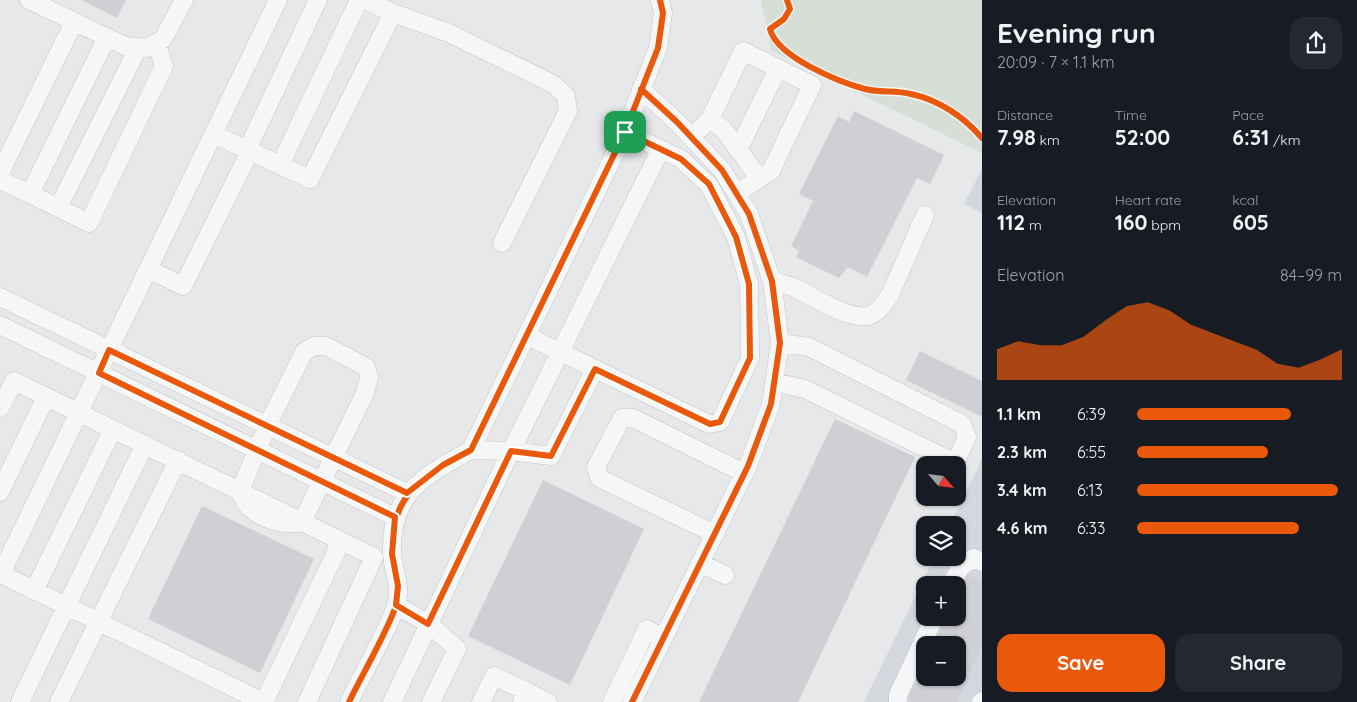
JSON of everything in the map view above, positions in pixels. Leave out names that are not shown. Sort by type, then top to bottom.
[{"type":"street","points":[[30,0],[126,46],[138,48],[147,48],[163,39],[184,0]]},
{"type":"street","points":[[278,0],[0,574],[263,702],[338,548],[335,538]]},
{"type":"street","points":[[148,269],[183,286],[249,151],[318,0]]},
{"type":"street","points":[[280,165],[358,0]]},
{"type":"street","points":[[365,0],[393,14],[449,33],[553,84],[566,96],[568,111],[502,243]]},
{"type":"street","points":[[471,450],[625,132],[658,48],[663,13],[660,0]]},
{"type":"street","points":[[213,134],[310,179],[393,14]]},
{"type":"street","points":[[0,173],[74,22]]},
{"type":"street","points":[[30,194],[107,37]]},
{"type":"street","points":[[0,180],[88,223],[164,66],[156,43]]},
{"type":"street","points":[[58,208],[138,48]]},
{"type":"street","points":[[691,137],[710,119],[743,51],[812,85],[771,171],[737,193]]},
{"type":"street","points":[[736,146],[742,142],[778,68]]},
{"type":"street","points":[[632,702],[744,473],[771,404],[780,343],[772,281],[750,214],[722,170],[642,89]]},
{"type":"street","points":[[710,119],[736,146],[759,178]]},
{"type":"street","points":[[527,336],[710,424],[720,422],[750,358],[749,284],[736,237],[709,184],[681,159],[625,132]]},
{"type":"street","points":[[392,702],[511,451],[660,149]]},
{"type":"street","points":[[772,281],[793,287],[844,312],[858,316],[871,315],[883,306],[890,295],[925,215]]},
{"type":"street","points":[[0,297],[407,493]]},
{"type":"street","points":[[0,325],[395,517]]},
{"type":"street","points":[[774,382],[805,389],[949,460],[957,459],[967,437],[962,424],[809,347],[780,343]]},
{"type":"street","points":[[240,491],[267,426],[304,352],[314,346],[326,346],[366,367],[370,377],[365,393],[302,522]]},
{"type":"street","points":[[349,702],[396,605],[398,586],[392,554],[395,517],[407,493],[443,465],[471,450],[511,451],[551,456],[595,369]]},
{"type":"street","points":[[0,408],[14,380],[374,557],[307,702]]},
{"type":"street","points":[[0,492],[46,397]]},
{"type":"street","points":[[715,534],[599,478],[596,467],[622,418],[633,418],[744,473]]},
{"type":"street","points":[[34,591],[113,429]]},
{"type":"street","points":[[20,702],[145,444]]},
{"type":"street","points":[[58,702],[178,460]]},
{"type":"street","points":[[956,576],[961,566],[968,560],[974,558],[982,562]]},
{"type":"street","points":[[700,563],[725,576]]},
{"type":"street","points":[[396,605],[428,624],[457,649],[431,702]]},
{"type":"street","points":[[898,702],[898,695],[930,626]]},
{"type":"street","points":[[612,702],[647,629],[663,638]]},
{"type":"street","points":[[481,702],[494,676],[523,697],[548,702]]},
{"type":"shaded area","points":[[761,0],[982,0],[982,153],[771,50]]},
{"type":"shaded area","points":[[982,169],[982,213],[964,204]]},
{"type":"shaded area","points":[[982,459],[982,702],[864,702],[916,595],[916,626],[966,626],[966,576],[925,576],[930,566],[966,566],[966,516],[954,516],[959,506],[966,506],[966,492]]},
{"type":"building","points":[[81,0],[126,0],[117,18]]},
{"type":"building","points":[[854,111],[944,155],[930,184],[917,178],[867,277],[848,267],[839,278],[796,257],[799,251],[791,246],[813,201],[799,194],[838,116],[849,122]]},
{"type":"building","points":[[920,351],[982,381],[982,417],[906,380]]},
{"type":"building","points":[[835,419],[915,457],[798,702],[699,702]]},
{"type":"building","points":[[543,480],[644,529],[570,685],[468,636]]},
{"type":"building","points":[[202,506],[314,559],[260,673],[148,619]]},
{"type":"building","points":[[968,575],[982,581],[982,648],[966,681],[966,636],[937,636],[942,626],[966,626],[966,579]]},
{"type":"building","points":[[916,682],[916,686],[964,686],[956,702],[913,702],[909,700]]},
{"type":"cycle path","points":[[349,702],[380,642],[398,599],[398,586],[392,553],[393,532],[397,515],[413,489],[425,478],[471,450],[622,139],[658,48],[663,13],[660,0]]},
{"type":"cycle path","points":[[787,0],[790,9],[784,19],[770,29],[775,39],[796,58],[810,67],[854,86],[871,90],[905,93],[931,100],[959,116],[982,138]]},
{"type":"cycle path","points":[[632,702],[748,466],[771,404],[780,343],[772,281],[749,214],[722,170],[677,122],[641,89]]},
{"type":"route","points":[[625,132],[681,159],[709,184],[736,237],[749,284],[750,358],[720,422],[710,424],[595,369],[551,456],[511,451],[434,616],[428,624],[396,605],[398,586],[392,554],[395,517],[99,373],[109,350],[407,493],[443,465],[471,450],[625,132]]}]
